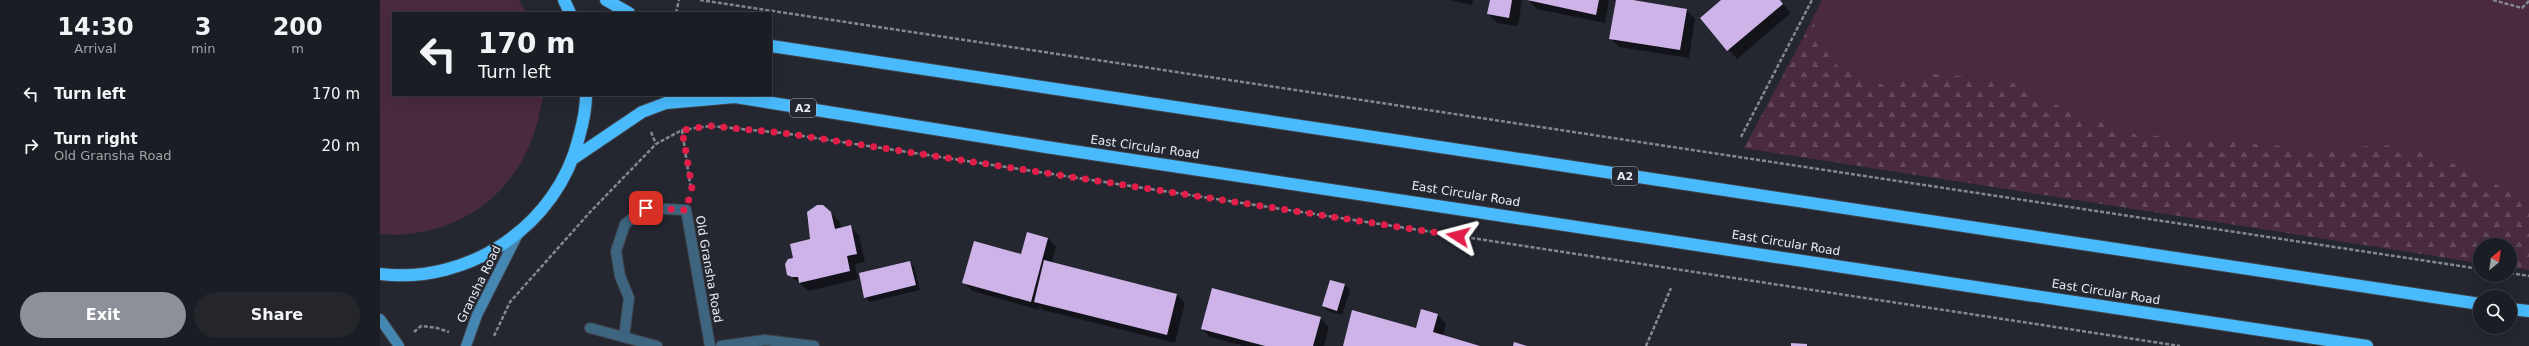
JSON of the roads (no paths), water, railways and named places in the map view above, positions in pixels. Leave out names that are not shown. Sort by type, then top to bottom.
[{"type":"highway","points":[[564,0],[570,12]]},
{"type":"highway","points":[[606,0],[627,12]]},
{"type":"highway","name":"A2","points":[[772,46],[2473,303]]},
{"type":"highway","name":"A2","points":[[380,274],[406,277],[465,265],[518,234],[551,200],[574,158],[586,107],[586,96]]},
{"type":"highway","name":"East Circular Road","points":[[574,158],[642,112],[666,103],[735,97],[1054,148],[2367,346]]},
{"type":"highway","points":[[2517,310],[2529,311]]},
{"type":"street","name":"Old Gransha Road","points":[[624,337],[629,298],[620,276],[616,251],[625,224],[646,208],[686,210],[710,346]]},
{"type":"street","name":"Gransha Road","points":[[467,342],[518,234]]},
{"type":"street","points":[[380,319],[398,345]]},
{"type":"street","points":[[590,328],[657,346]]},
{"type":"street","points":[[721,346],[765,340],[814,346]]}]
